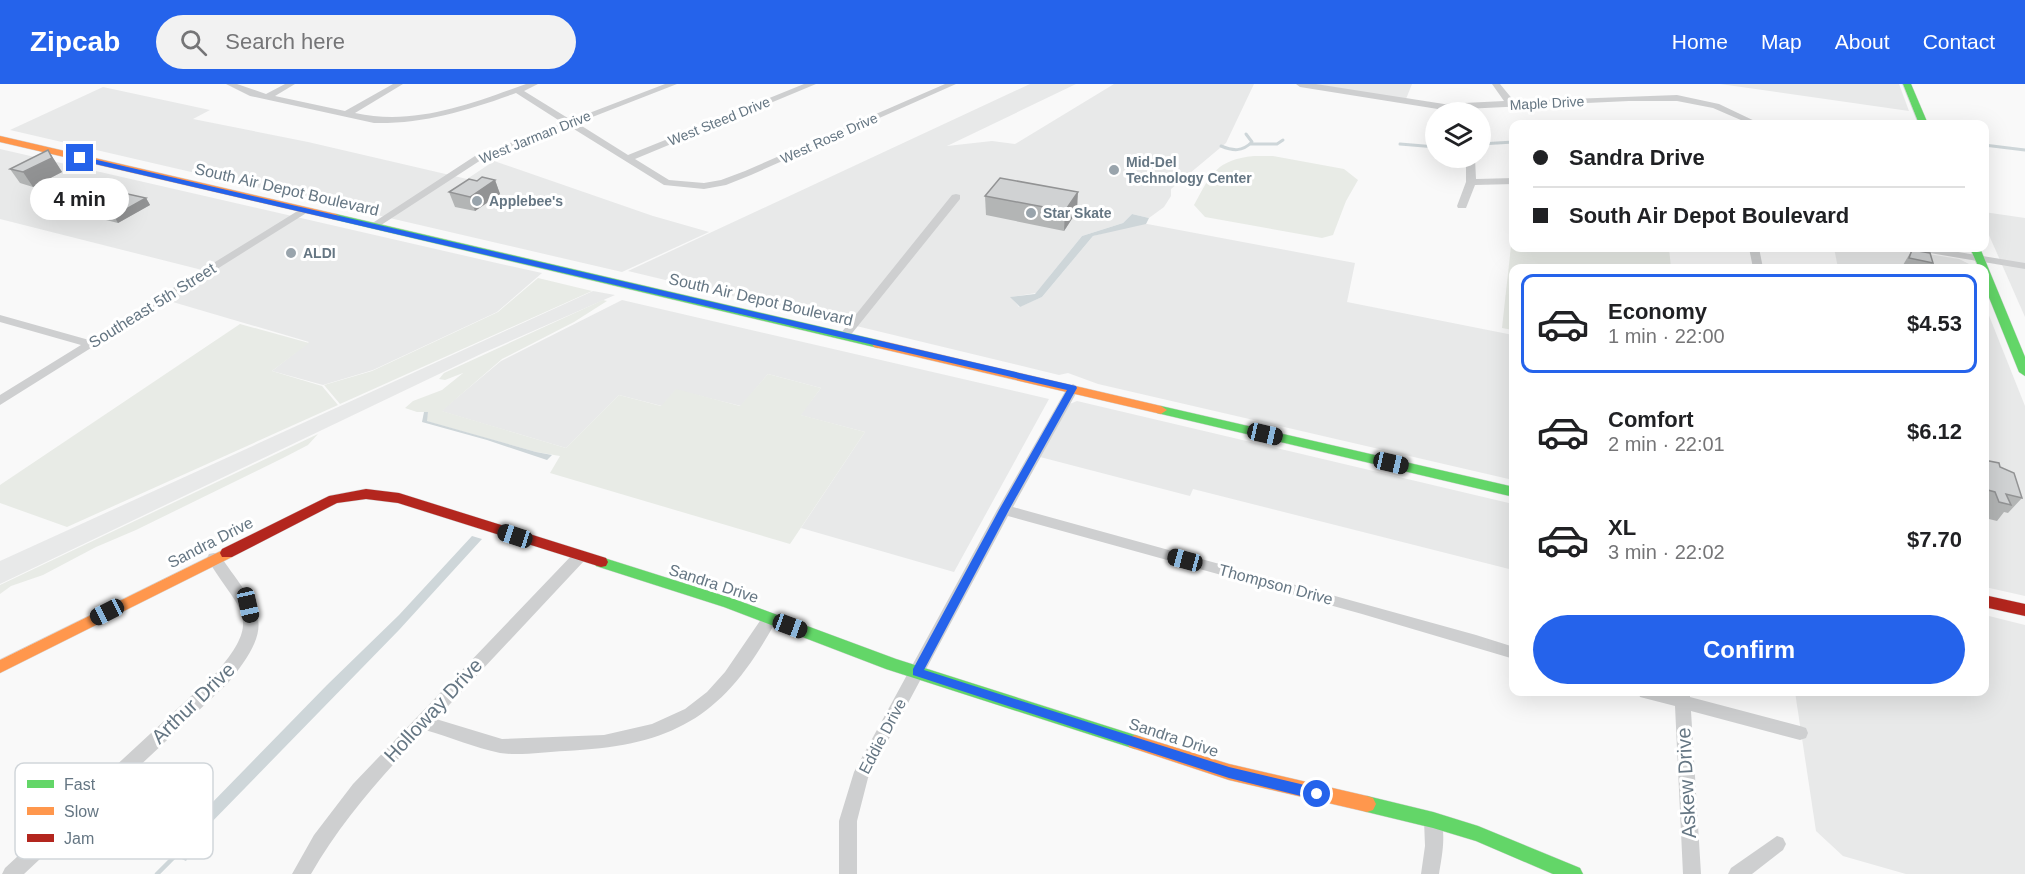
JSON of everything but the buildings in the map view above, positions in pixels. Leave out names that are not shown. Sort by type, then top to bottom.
[{"type":"main road","points":[[1907,84],[1922,120]]},
{"type":"main road","name":"South Air Depot Boulevard","points":[[0,139],[1509,491]]},
{"type":"main road","points":[[1989,281],[2025,372]]},
{"type":"main road","name":"Sandra Drive","points":[[0,667],[334,499],[353,493],[378,494],[399,498],[729,603],[917,672],[1229,772],[1433,820],[1478,834],[1574,874]]},
{"type":"main road","points":[[1989,602],[2025,610]]},
{"type":"street","points":[[230,84],[253,94],[392,122],[443,115],[534,84]]},
{"type":"street","points":[[267,97],[291,84]]},
{"type":"street","points":[[347,114],[399,84]]},
{"type":"street","name":"West Jarman Drive","points":[[375,226],[478,158],[673,84]]},
{"type":"street","name":"West Steed Drive","points":[[627,159],[812,84]]},
{"type":"street","name":"West Rose Drive","points":[[517,90],[667,183],[704,186],[723,183],[952,84]]},
{"type":"street","name":"Maple Drive","points":[[1300,84],[1425,106]]},
{"type":"street","points":[[1496,84],[1500,92],[1513,105]]},
{"type":"street","name":"Maple Drive","points":[[1491,107],[1629,98],[1677,98],[1716,106],[1746,120]]},
{"type":"street","points":[[1462,206],[1471,182],[1470,168]]},
{"type":"street","points":[[1471,182],[1509,181]]},
{"type":"street","points":[[845,335],[956,197]]},
{"type":"street","name":"Southeast 5th Street","points":[[0,402],[304,210]]},
{"type":"street","points":[[1937,252],[1981,261],[2025,266]]},
{"type":"street","points":[[0,318],[91,344]]},
{"type":"street","name":"Eddie Drive","points":[[848,874],[848,821],[860,777],[1072,388]]},
{"type":"street","name":"Thompson Drive","points":[[1004,510],[1057,522],[1118,541],[1409,620],[1509,651]]},
{"type":"street","name":"Holloway Drive","points":[[301,874],[320,840],[341,811],[579,557]]},
{"type":"street","name":"Arthur Drive","points":[[130,763],[222,678],[244,651],[252,623],[248,605],[214,558]]},
{"type":"street","points":[[422,722],[502,746],[604,742],[654,731],[691,714],[713,698],[731,677],[769,619]]},
{"type":"street","points":[[1681,696],[1800,733]]},
{"type":"street","name":"Askew Drive","points":[[1681,696],[1692,874]]},
{"type":"street","points":[[1430,874],[1434,846],[1433,820]]},
{"type":"street","points":[[1737,874],[1777,844]]},
{"type":"street","name":"Arthur Drive","points":[[11,874],[27,859]]},
{"type":"shaded area","points":[[1030,84],[1076,84],[947,146],[992,141],[1015,144],[1114,84],[1254,84],[1226,143],[1171,189],[1171,196],[1164,207],[1149,218],[1132,214],[1123,223],[1082,236],[1036,293],[1011,297],[1019,307],[1042,297],[1093,236],[1142,223],[1355,263],[1347,302],[1509,334],[1509,479],[1098,384],[1068,373],[1059,375],[628,271]]},
{"type":"shaded area","points":[[1313,84],[1412,84],[1406,99]]},
{"type":"shaded area","points":[[1720,84],[1899,84],[1909,111]]},
{"type":"shaded area","points":[[103,87],[210,110],[193,119],[308,142],[467,179],[494,161],[653,216],[709,232],[622,272],[10,130]]},
{"type":"shaded area","points":[[0,149],[542,273],[497,312],[373,370],[323,385],[272,371],[309,342],[166,300],[210,272],[0,219]]},
{"type":"shaded area","points":[[1254,156],[1273,156],[1344,169],[1358,180],[1346,201],[1333,235],[1322,238],[1205,217],[1194,205],[1210,177],[1216,170],[1231,161]]},
{"type":"shaded area","points":[[1989,213],[2025,218],[2025,317],[1989,235]]},
{"type":"shaded area","points":[[1132,214],[1149,218],[1146,224],[1093,236],[1042,297],[1020,307],[1010,297],[1035,294],[1082,236],[1123,223]]},
{"type":"shaded area","points":[[1510,252],[1669,252],[1671,264],[1509,264]]},
{"type":"shaded area","points":[[1835,252],[1916,252],[1959,259],[1969,264],[1837,264]]},
{"type":"shaded area","points":[[1509,264],[1509,329],[1502,328]]},
{"type":"shaded area","points":[[538,278],[592,291],[340,404],[324,385],[372,371],[498,312]]},
{"type":"shaded area","points":[[593,291],[615,295],[483,353],[0,584],[0,561]]},
{"type":"shaded area","points":[[603,300],[607,301],[574,322],[502,359],[442,411],[566,448],[619,395],[661,406],[676,389],[740,406],[768,374],[821,388],[801,415],[865,432],[790,544],[550,473],[560,456],[536,452],[426,421],[428,412],[417,412],[405,408],[413,401],[442,390],[463,373],[445,380],[439,379],[444,373]]},
{"type":"shaded area","points":[[622,300],[1049,399],[954,572],[801,528],[865,432],[800,415],[821,388],[768,374],[741,406],[676,390],[662,406],[619,395],[566,448],[441,411],[501,361]]},
{"type":"shaded area","points":[[1989,316],[2025,406],[2025,596],[1989,588]]},
{"type":"shaded area","points":[[240,324],[309,343],[272,371],[322,386],[338,405],[67,527],[0,503],[0,485]]},
{"type":"shaded area","points":[[1077,401],[1509,503],[1509,569],[1193,489],[1190,496],[1040,457],[1067,405]]},
{"type":"shaded area","points":[[424,412],[428,412],[427,421],[552,455],[547,460],[422,422]]},
{"type":"shaded area","points":[[318,434],[308,445],[283,458],[136,530],[96,547],[43,575],[11,586],[0,594],[0,585]]},
{"type":"shaded area","points":[[472,536],[482,539],[399,630],[213,821],[213,802],[399,615]]},
{"type":"shaded area","points":[[1989,616],[2025,625],[2025,874],[1906,874],[1843,856],[1816,831],[1796,696],[1989,696]]},
{"type":"waterway","points":[[1221,146],[1233,150],[1245,148],[1252,142],[1246,134]]},
{"type":"waterway","points":[[1251,144],[1277,144],[1283,140]]},
{"type":"waterway","points":[[1491,143],[1509,142]]},
{"type":"waterway","points":[[1400,144],[1425,146]]},
{"type":"waterway","points":[[1989,146],[2025,150]]},
{"type":"waterway","points":[[157,874],[172,859]]},
{"type":"traffic: fast","points":[[1907,84],[1922,120]]},
{"type":"traffic: fast","points":[[336,217],[878,344]]},
{"type":"traffic: fast","points":[[1977,252],[1982,264]]},
{"type":"traffic: fast","points":[[1989,282],[2025,372]]},
{"type":"traffic: fast","points":[[1161,410],[1509,491]]},
{"type":"traffic: fast","points":[[601,562],[729,603],[892,664],[1135,742]]},
{"type":"traffic: fast","points":[[1367,804],[1478,834],[1574,874]]},
{"type":"traffic: slow","points":[[0,139],[336,217]]},
{"type":"traffic: slow","points":[[878,344],[1161,410]]},
{"type":"traffic: slow","points":[[0,667],[227,553]]},
{"type":"traffic: slow","points":[[1135,742],[1229,772],[1367,804]]},
{"type":"traffic: jam","points":[[227,553],[334,499],[366,494],[399,498],[601,562]]},
{"type":"traffic: jam","points":[[1989,602],[2025,610]]},
{"type":"place","name":"Mid-Del Technology Center","points":[[1114,170]]},
{"type":"place","name":"Applebee's","points":[[477,201]]},
{"type":"place","name":"Star Skate","points":[[1031,213]]},
{"type":"place","name":"ALDI","points":[[291,253]]},
{"type":"route","points":[[80,158],[1072,388],[917,672],[1229,772],[1317,794]]}]
